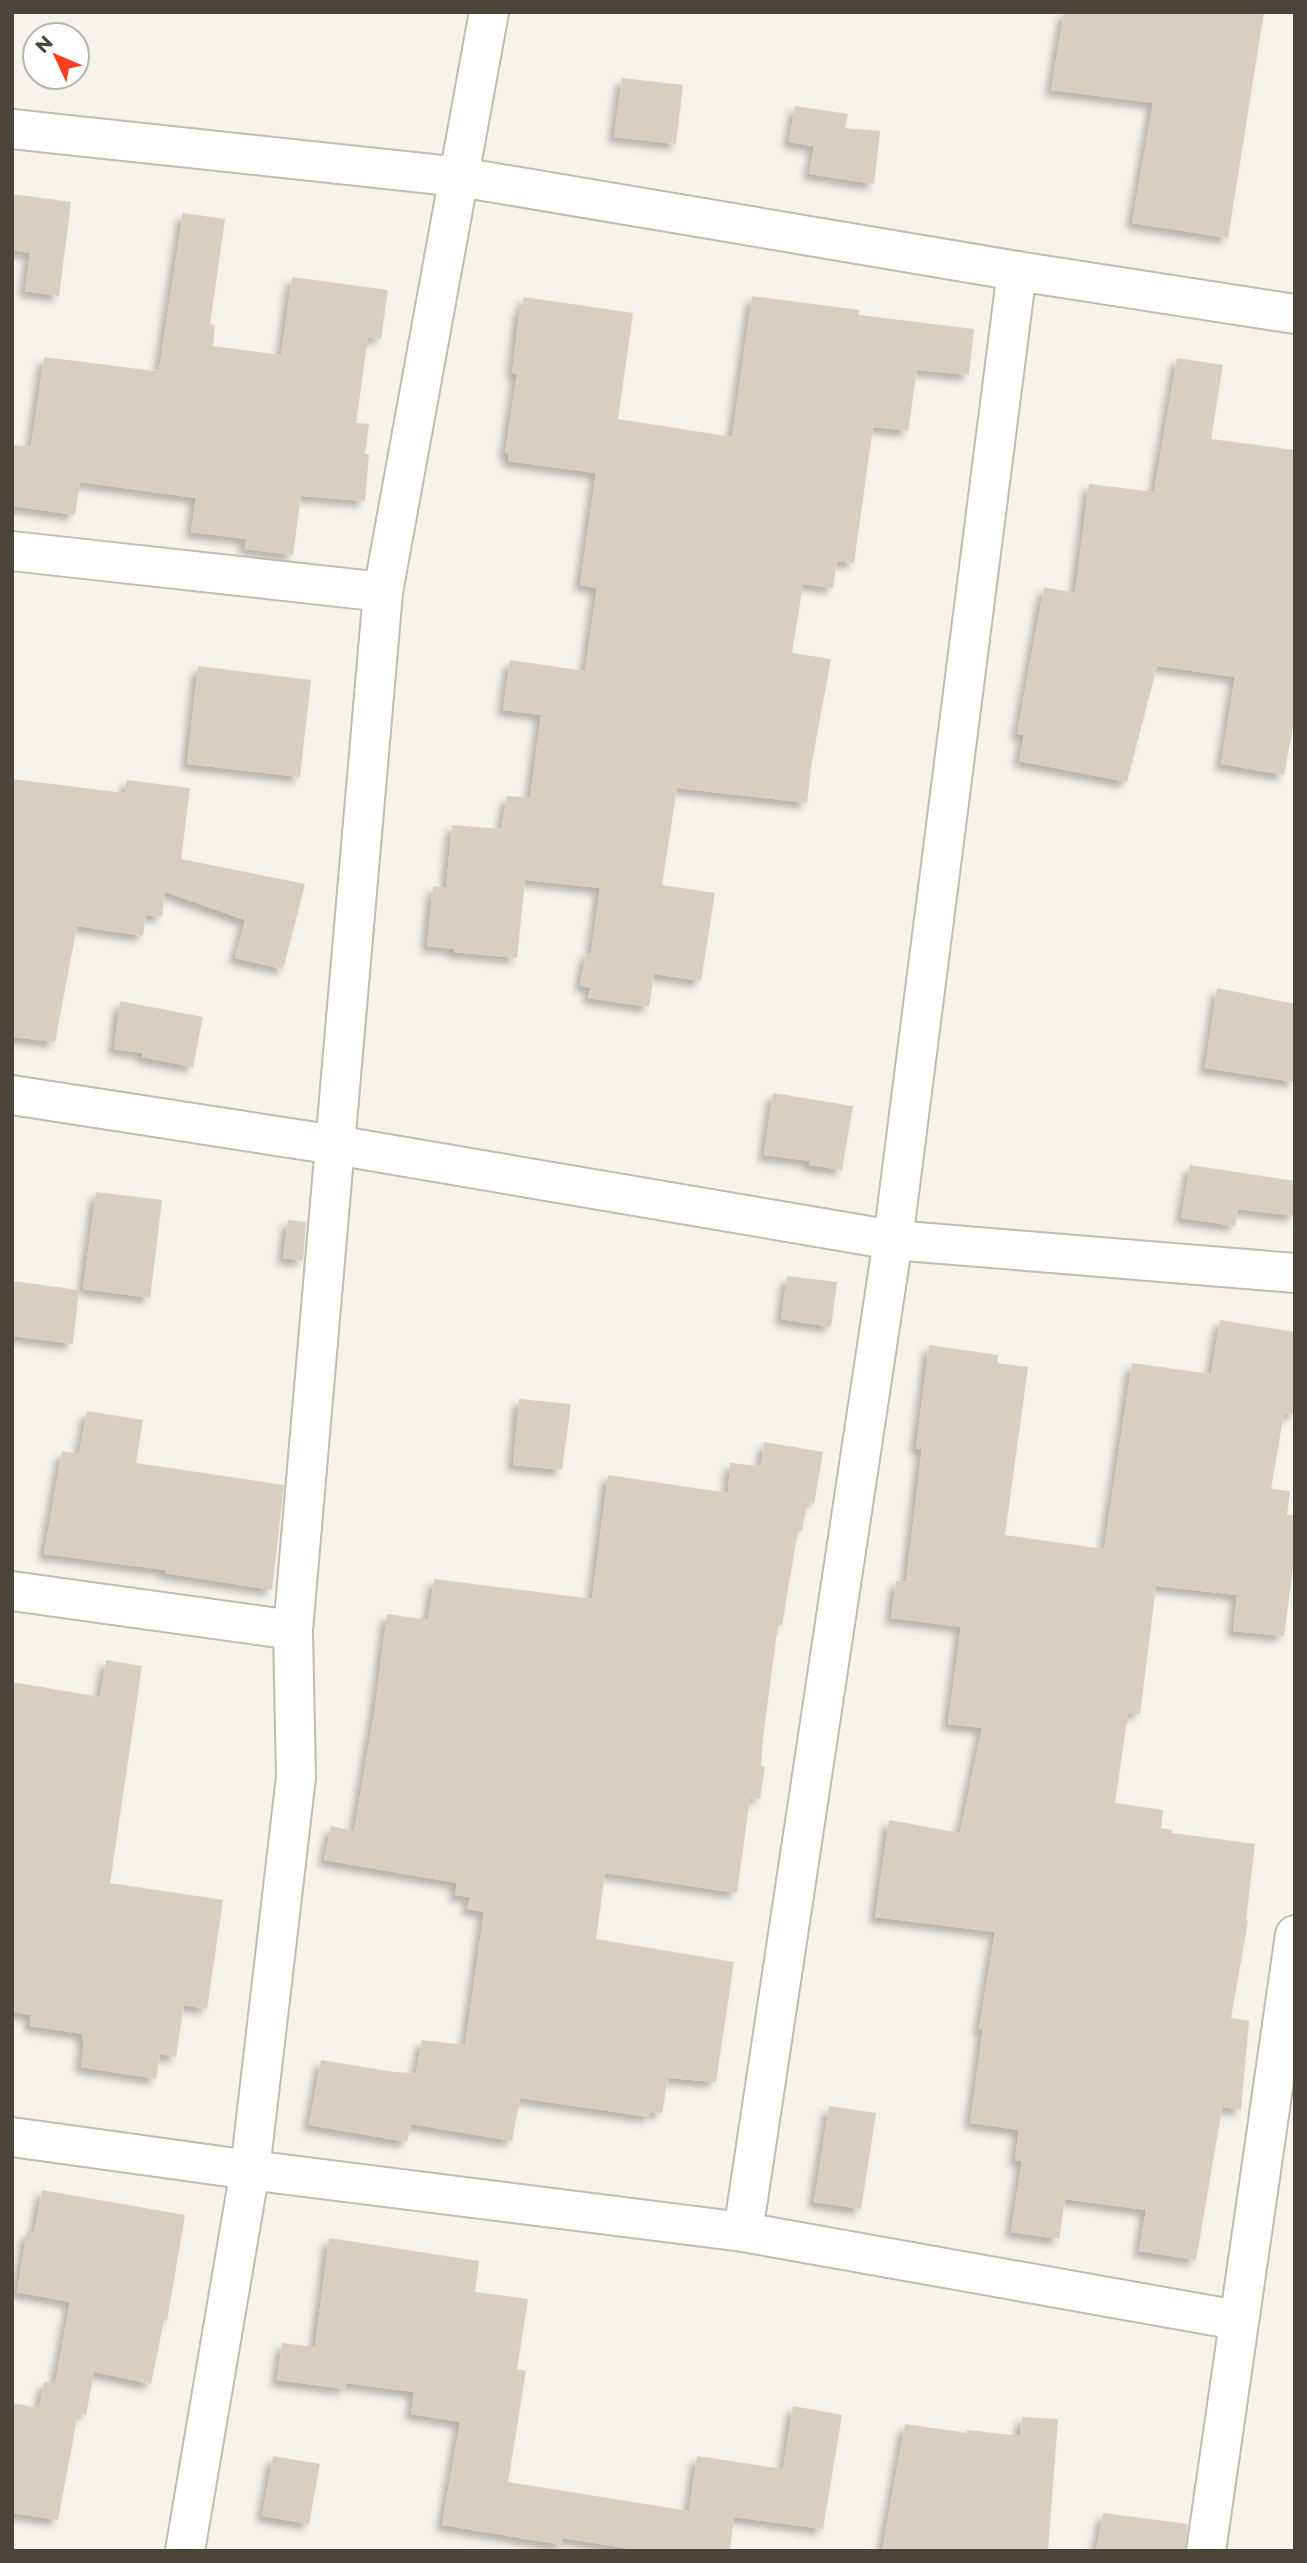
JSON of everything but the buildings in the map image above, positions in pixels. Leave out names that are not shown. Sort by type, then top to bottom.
[{"type":"street","points":[[185,2551],[250,2170],[296,1777],[293,1630],[383,592],[489,12]]},
{"type":"street","points":[[12,129],[460,177],[1017,271],[1295,314]]},
{"type":"street","points":[[743,2232],[893,1240],[1017,271]]},
{"type":"street","points":[[12,551],[383,592]]},
{"type":"street","points":[[12,1095],[335,1145],[893,1240],[1295,1273]]},
{"type":"street","points":[[12,1591],[293,1630]]},
{"type":"street","points":[[1206,2551],[1237,2320],[1295,1935]]},
{"type":"street","points":[[12,2137],[743,2232],[1237,2320]]}]
